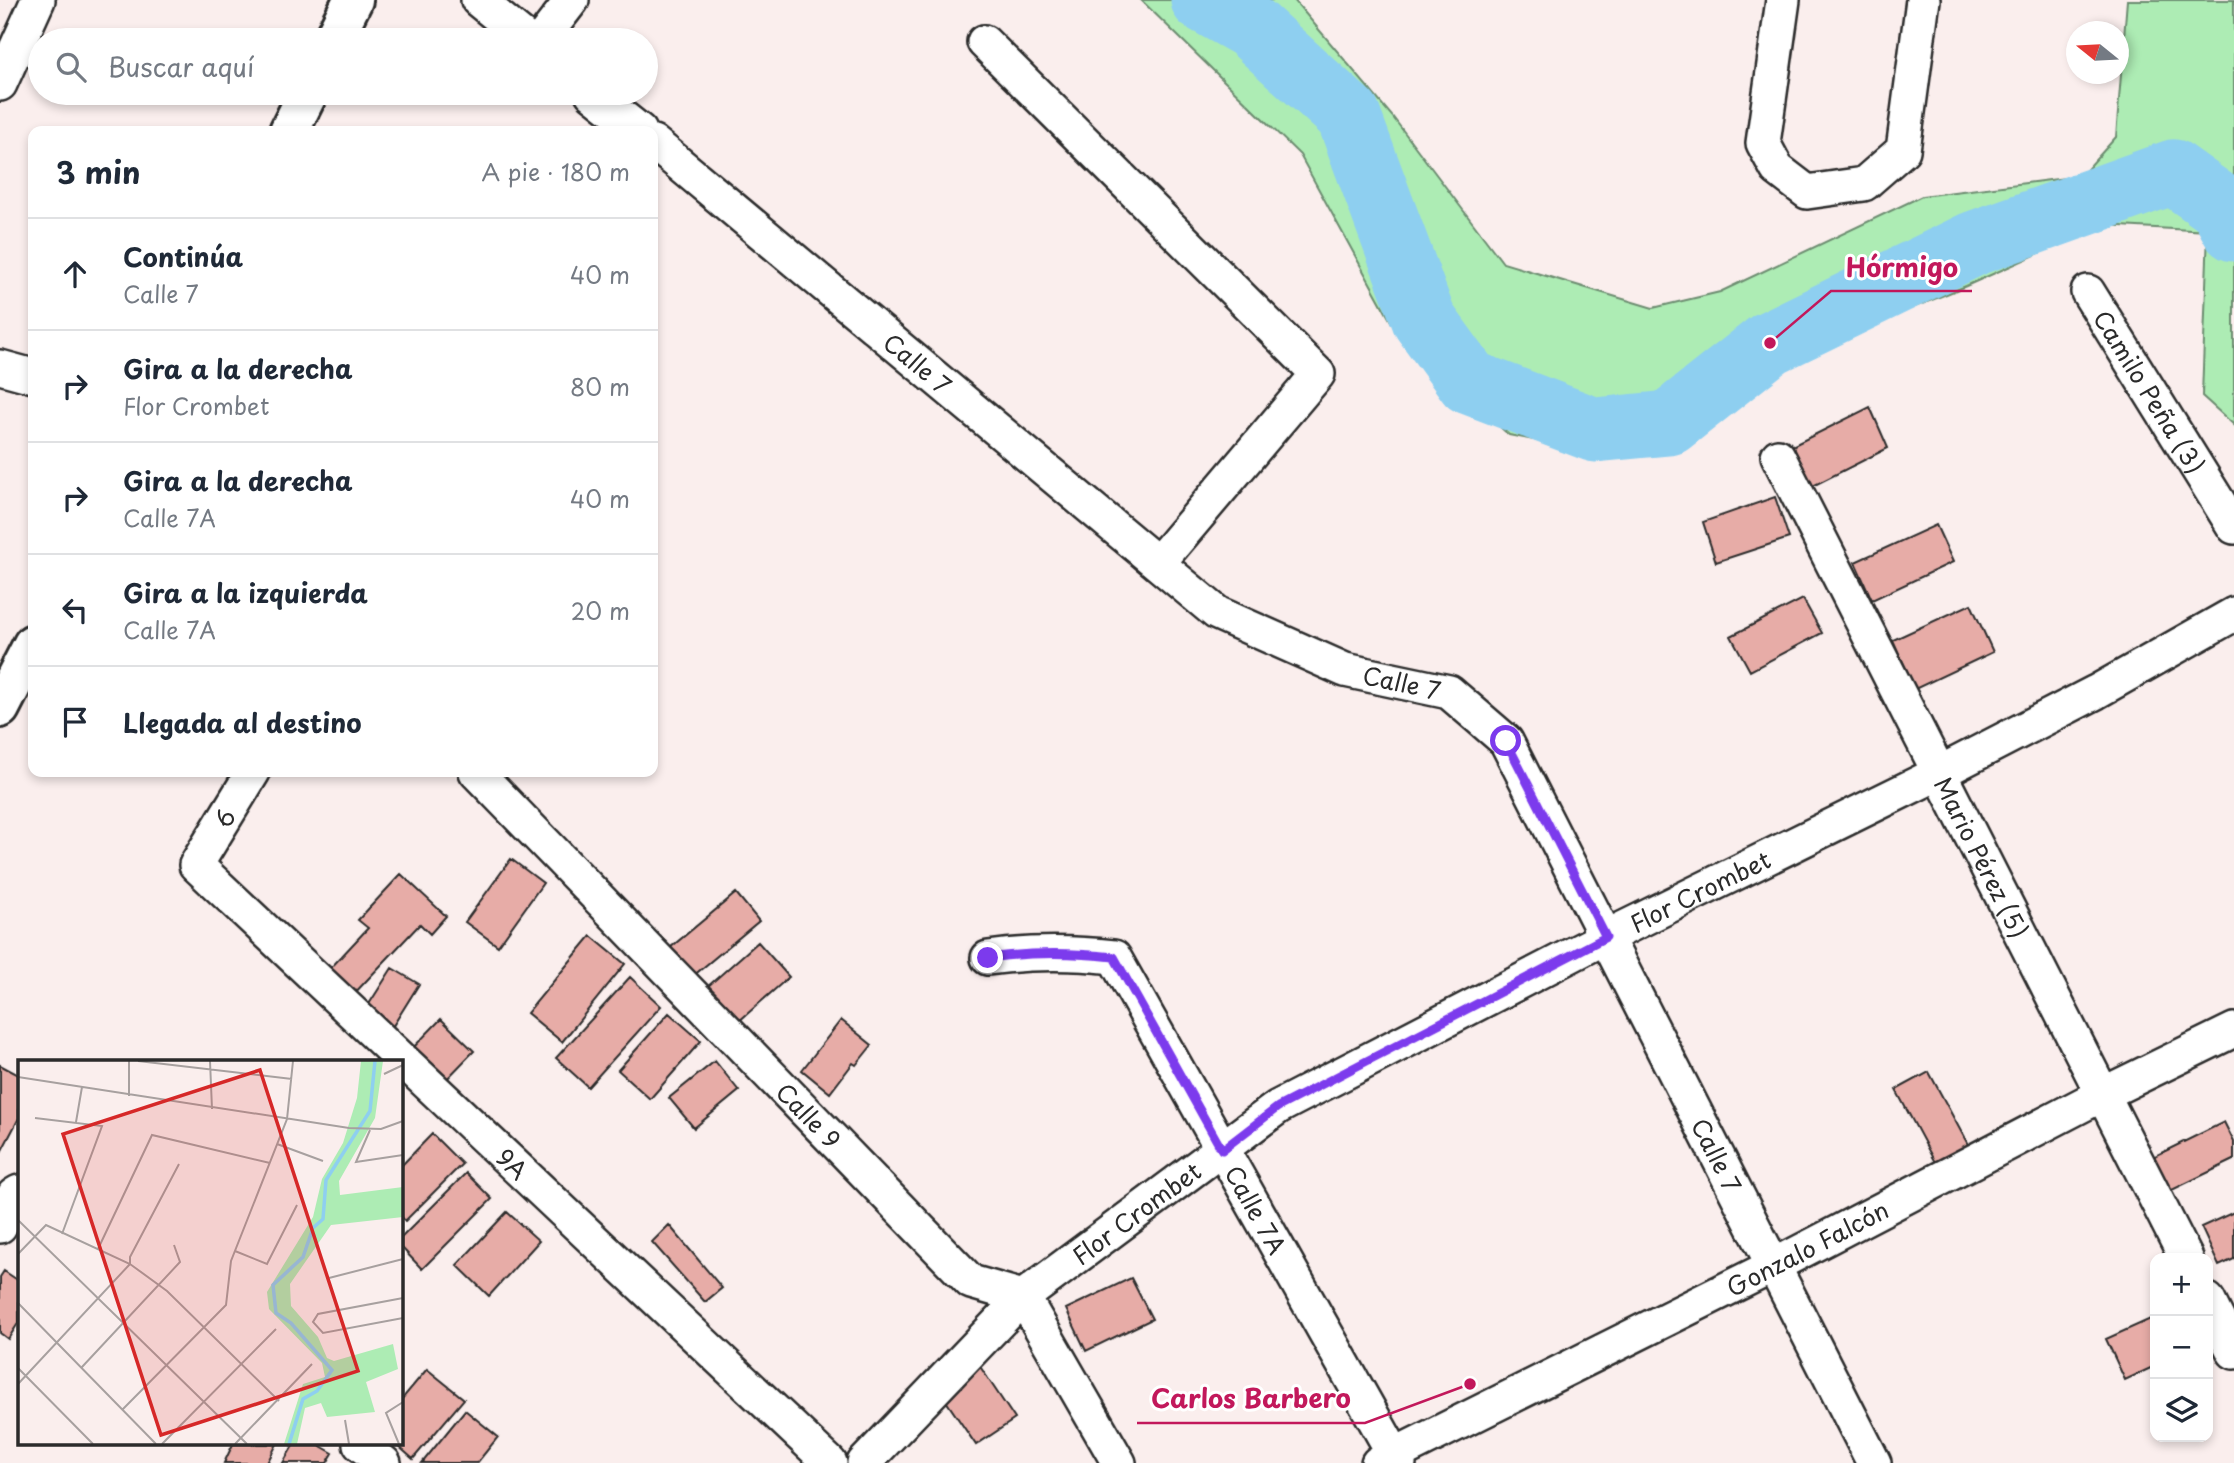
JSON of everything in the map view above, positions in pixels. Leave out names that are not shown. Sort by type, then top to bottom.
[{"type":"street","points":[[0,83],[38,0]]},
{"type":"street","points":[[339,28],[353,0]]},
{"type":"street","points":[[478,0],[512,28]]},
{"type":"street","points":[[550,28],[572,0]]},
{"type":"street","points":[[1783,0],[1763,143],[1776,169],[1807,192],[1864,184],[1903,150],[1923,0]]},
{"type":"street","points":[[984,42],[1318,374],[1158,563]]},
{"type":"street","points":[[291,126],[301,105]]},
{"type":"street","points":[[607,105],[634,126]]},
{"type":"street","name":"Calle 7","points":[[658,146],[1217,613],[1345,670],[1449,692],[1506,741],[1874,1463]]},
{"type":"street","name":"Camilo Peña (3)","points":[[2088,292],[2234,527]]},
{"type":"street","points":[[0,367],[28,375]]},
{"type":"street","name":"Mario Pérez (5)","points":[[1778,456],[2183,1253]]},
{"type":"street","name":"Flor Crombet","points":[[864,1463],[1023,1297],[1278,1107],[1606,937],[1940,773],[2096,692],[2234,614]]},
{"type":"street","points":[[0,708],[28,653]]},
{"type":"street","name":"6","points":[[196,865],[250,777]]},
{"type":"street","name":"Calle 9","points":[[481,777],[971,1282],[1023,1297]]},
{"type":"street","name":"9A","points":[[196,865],[830,1463]]},
{"type":"street","name":"Calle 7A","points":[[988,958],[1022,953],[1071,952],[1114,957],[1390,1460]]},
{"type":"street","name":"Gonzalo Falcón","points":[[1390,1460],[1773,1266],[2103,1094],[2234,1030]]},
{"type":"street","points":[[0,1226],[14,1195],[18,1193]]},
{"type":"street","points":[[1023,1297],[1119,1463]]},
{"type":"street","points":[[2213,1310],[2234,1352]]},
{"type":"street","points":[[363,1446],[384,1463]]},
{"type":"green space","points":[[1141,0],[1294,0],[1392,116],[1503,263],[1653,308],[1720,292],[1922,196],[2081,176],[2116,137],[2120,84],[2129,84],[2129,21],[2125,21],[2127,0],[2234,0],[2234,425],[2202,396],[2208,231],[2102,225],[1966,286],[1817,347],[1677,434],[1624,458],[1509,435],[1399,336],[1300,155]]},
{"type":"building","points":[[1870,407],[1888,448],[1809,488],[1790,447]]},
{"type":"building","points":[[1775,497],[1789,538],[1716,562],[1703,522]]},
{"type":"building","points":[[1936,525],[1953,562],[1872,600],[1855,562]]},
{"type":"building","points":[[1803,599],[1822,633],[1750,671],[1731,636]]},
{"type":"building","points":[[1971,604],[1993,652],[1915,689],[1893,640]]},
{"type":"building","points":[[511,859],[543,883],[498,946],[465,922]]},
{"type":"building","points":[[401,874],[446,916],[430,934],[420,924],[351,997],[326,973],[368,928],[358,920]]},
{"type":"building","points":[[736,893],[759,921],[693,976],[670,948]]},
{"type":"building","points":[[591,936],[625,964],[562,1042],[527,1013]]},
{"type":"building","points":[[758,942],[789,977],[738,1022],[707,987]]},
{"type":"building","points":[[392,968],[419,984],[391,1029],[364,1012]]},
{"type":"building","points":[[630,977],[661,1006],[588,1087],[556,1058]]},
{"type":"building","points":[[669,1013],[701,1041],[650,1099],[618,1070]]},
{"type":"building","points":[[441,1019],[474,1051],[439,1087],[406,1055]]},
{"type":"building","points":[[841,1020],[872,1045],[856,1065],[853,1063],[830,1093],[802,1070]]},
{"type":"building","points":[[715,1061],[739,1091],[694,1128],[669,1098]]},
{"type":"building","points":[[0,1065],[18,1074],[18,1120],[0,1154]]},
{"type":"building","points":[[1929,1072],[1971,1150],[1938,1168],[1896,1090]]},
{"type":"building","points":[[2224,1122],[2234,1142],[2234,1160],[2170,1191],[2153,1157]]},
{"type":"building","points":[[432,1134],[462,1164],[405,1221],[402,1217],[402,1165]]},
{"type":"building","points":[[466,1173],[492,1199],[422,1269],[402,1248],[402,1237]]},
{"type":"building","points":[[507,1212],[539,1241],[489,1296],[457,1265]]},
{"type":"building","points":[[2234,1212],[2234,1259],[2219,1266],[2201,1227]]},
{"type":"building","points":[[669,1225],[722,1288],[705,1302],[652,1242]]},
{"type":"building","points":[[4,1271],[18,1280],[18,1324],[8,1339],[0,1333],[0,1277]]},
{"type":"building","points":[[1131,1278],[1152,1319],[1086,1351],[1066,1309]]},
{"type":"building","points":[[2150,1319],[2150,1368],[2125,1380],[2106,1339]]},
{"type":"building","points":[[979,1365],[1015,1419],[976,1445],[940,1392]]},
{"type":"building","points":[[427,1369],[464,1399],[413,1459],[398,1446],[402,1446],[402,1399]]},
{"type":"building","points":[[465,1410],[498,1437],[477,1463],[422,1463]]},
{"type":"building","points":[[232,1446],[276,1446],[267,1463],[224,1463]]},
{"type":"building","points":[[293,1446],[321,1446],[333,1453],[327,1463],[283,1463]]},
{"type":"waterway","points":[[1203,0],[1251,27],[1348,115],[1424,320],[1469,382],[1595,430],[1669,423],[1770,343],[1975,243],[2173,172],[2222,207],[2234,229]]},
{"type":"place","name":"Hórmigo","points":[[1770,343]]},
{"type":"place","name":"Carlos Barbero","points":[[1470,1384]]},
{"type":"route","points":[[988,958],[1022,953],[1071,952],[1114,957],[1222,1150],[1278,1107],[1606,937],[1506,741]]}]
